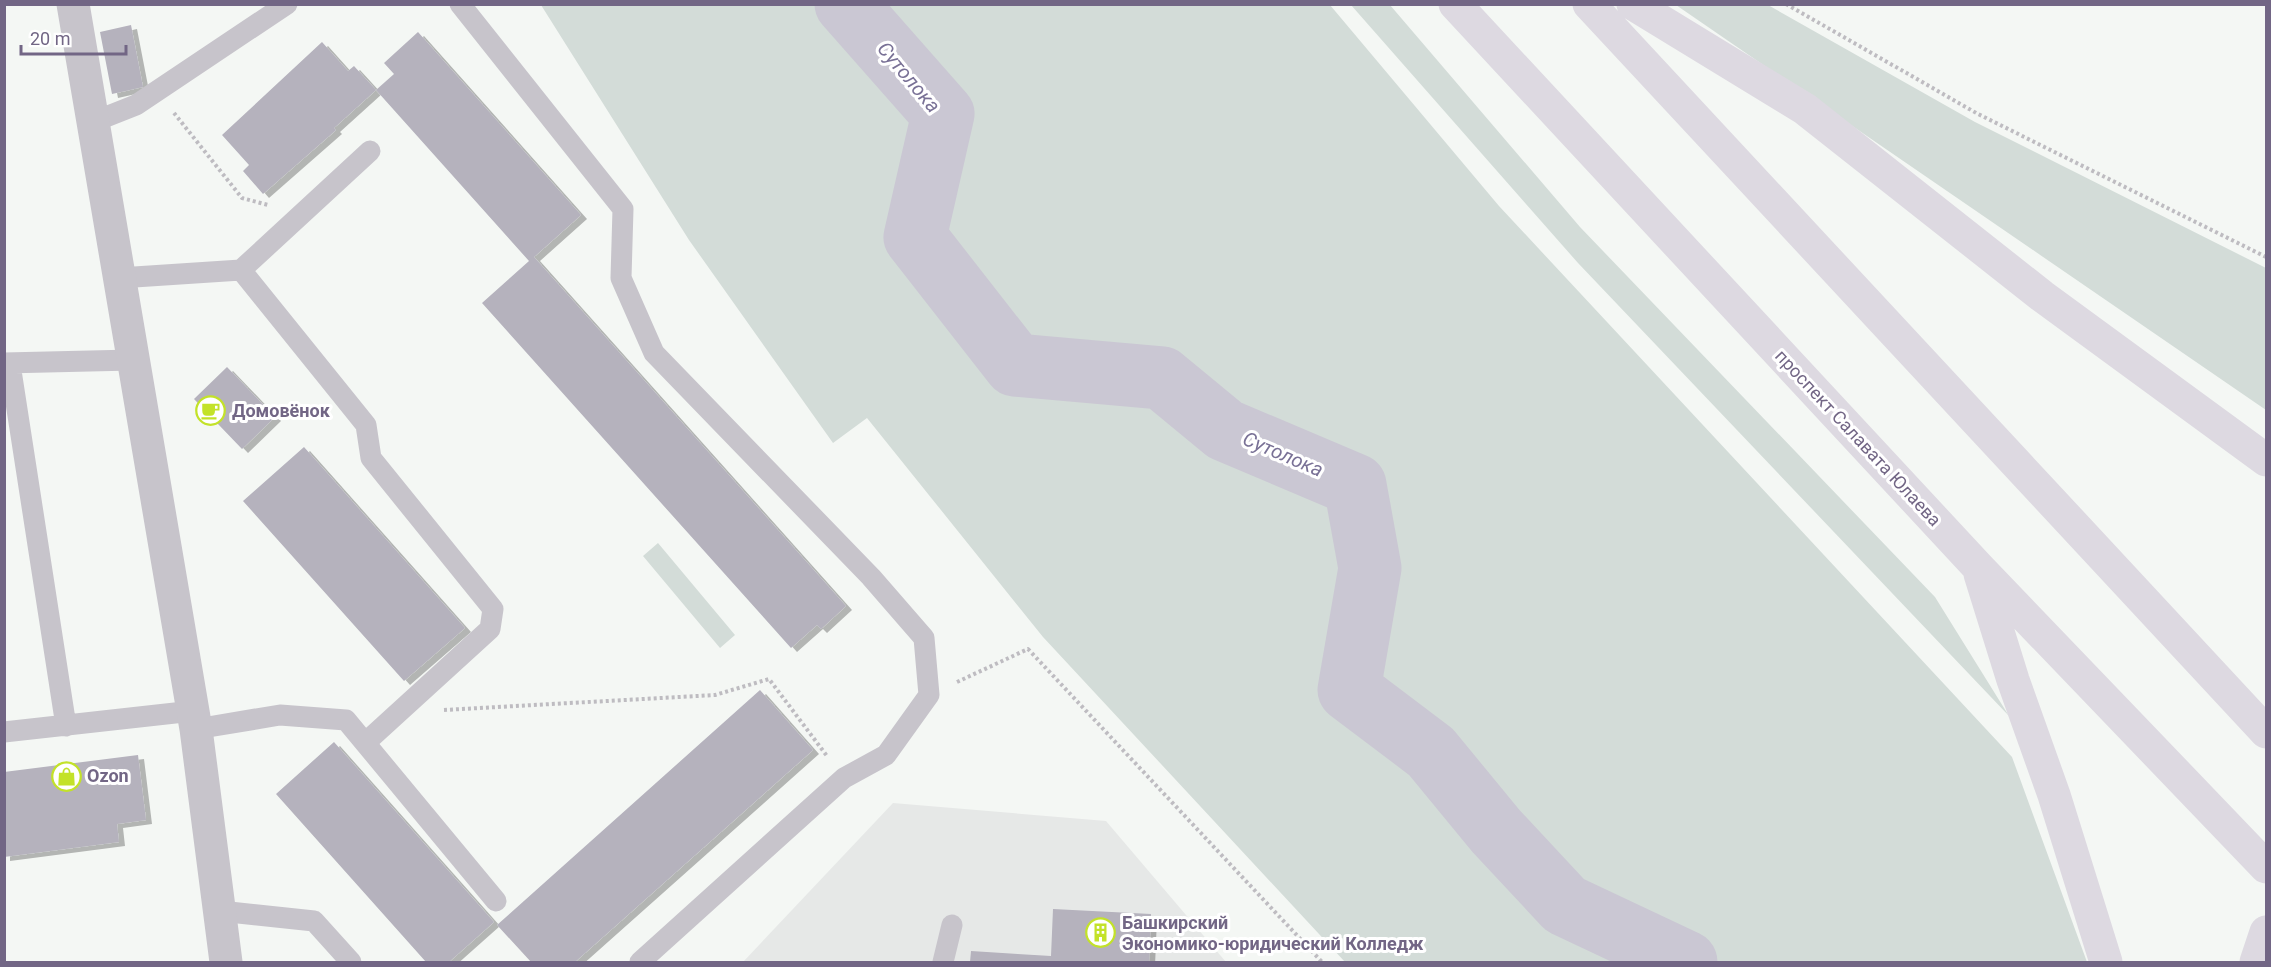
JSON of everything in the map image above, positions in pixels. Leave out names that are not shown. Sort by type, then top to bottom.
[{"type":"main road","name":"проспект Салавата Юлаева","points":[[1455,4],[1978,567],[2266,867]]},
{"type":"main road","points":[[1589,4],[2266,732]]},
{"type":"main road","points":[[1633,4],[1805,109],[2042,296],[2266,460]]},
{"type":"main road","points":[[1978,567],[2013,680],[2054,795],[2106,963]]},
{"type":"main road","points":[[2256,963],[2266,932]]},
{"type":"street","points":[[73,4],[195,720],[226,963]]},
{"type":"lane","points":[[93,122],[136,105],[287,4]]},
{"type":"lane","points":[[460,4],[623,209],[621,278],[654,353],[871,577],[924,638],[929,695],[886,755],[844,778],[639,963]]},
{"type":"lane","points":[[119,278],[241,270],[370,151]]},
{"type":"lane","points":[[241,270],[366,425],[371,458],[493,609],[490,629],[365,742]]},
{"type":"lane","points":[[66,726],[7,363],[133,360]]},
{"type":"lane","points":[[4,732],[66,726],[280,715],[346,720],[496,901]]},
{"type":"lane","points":[[220,911],[314,921],[351,963]]},
{"type":"lane","points":[[943,963],[952,925]]},
{"type":"path","points":[[1786,4],[1978,114],[2266,257]]},
{"type":"path","points":[[157,91],[242,198],[302,214]]},
{"type":"path","points":[[929,695],[1028,649],[1322,963]]},
{"type":"path","points":[[398,713],[715,695],[769,679],[844,778]]},
{"type":"shaded area","points":[[541,5],[1330,5],[1499,206],[2012,757],[2087,962],[1345,962],[1043,637],[867,418],[833,443],[689,240]]},
{"type":"shaded area","points":[[1351,5],[1390,5],[1580,227],[1935,597],[2009,716],[1578,263]]},
{"type":"shaded area","points":[[1676,5],[1768,5],[1975,122],[2266,268],[2266,410]]},
{"type":"shaded area","points":[[658,543],[735,635],[720,648],[643,556]]},
{"type":"shaded area","points":[[893,803],[1106,821],[1226,962],[743,962]]},
{"type":"building","points":[[131,25],[143,87],[112,94],[100,32]]},
{"type":"building","points":[[418,32],[581,215],[534,257],[846,606],[821,629],[817,625],[791,648],[482,303],[529,261],[376,90],[394,74],[384,63]]},
{"type":"building","points":[[322,42],[348,71],[354,66],[376,90],[334,128],[336,130],[263,194],[243,171],[249,165],[222,135]]},
{"type":"building","points":[[227,367],[275,417],[242,449],[194,399]]},
{"type":"building","points":[[304,447],[465,628],[404,681],[243,501]]},
{"type":"building","points":[[760,690],[813,750],[575,962],[531,962],[497,925]]},
{"type":"building","points":[[334,742],[494,922],[449,962],[426,962],[276,794]]},
{"type":"building","points":[[138,755],[146,820],[117,824],[119,842],[4,857],[4,772]]},
{"type":"building","name":"Башкирский Экономико-юридический Колледж","points":[[1053,909],[1151,914],[1149,962],[970,962],[971,951],[1051,956]]},
{"type":"waterway","name":"Сутолока","points":[[846,4],[943,114],[915,237],[1015,365],[1162,378],[1225,430],[1355,485],[1370,568],[1349,690],[1431,752],[1496,831],[1565,905],[1686,962]]},
{"type":"place","name":"Домовёнок","points":[[211,411]]},
{"type":"place","name":"Ozon","points":[[66,776]]},
{"type":"place","name":"Башкирский Экономико-юридический Колледж","points":[[1101,933]]}]
